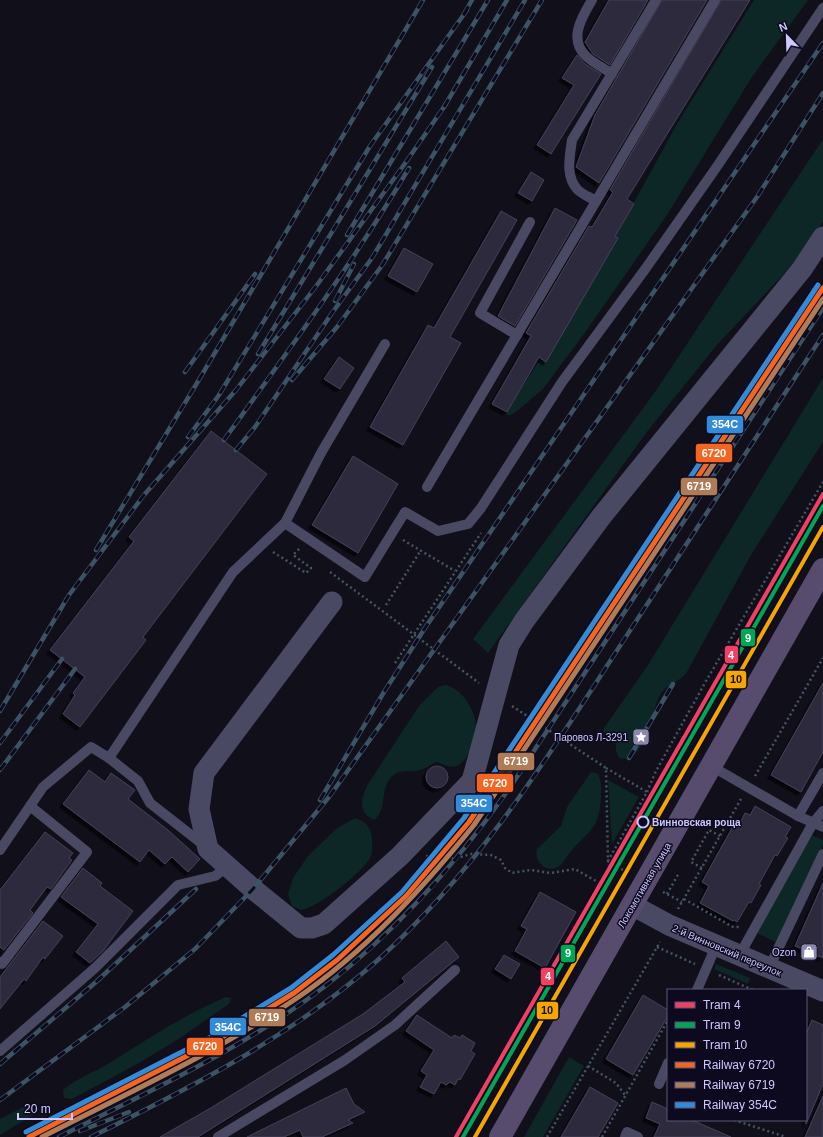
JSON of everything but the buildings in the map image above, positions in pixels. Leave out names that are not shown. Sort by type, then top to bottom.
[{"type":"main road","name":"Локомотивная улица","points":[[500,1137],[823,569]]},
{"type":"street","points":[[332,602],[204,773],[199,809],[208,849],[301,928],[312,928],[324,924],[400,856],[472,782],[509,645],[524,622],[602,516],[802,269],[823,237]]},
{"type":"street","name":"2-й Винновский переулок","points":[[632,906],[669,925],[769,968],[814,992]]},
{"type":"lane","points":[[592,0],[578,23],[577,42],[586,56],[612,74]]},
{"type":"lane","points":[[596,201],[577,189],[570,177],[569,156],[572,140],[656,0]]},
{"type":"lane","points":[[427,487],[715,0]]},
{"type":"lane","points":[[285,523],[365,577],[405,512],[438,531],[468,524],[481,508],[562,382],[646,268],[709,178],[823,8]]},
{"type":"lane","points":[[517,335],[480,313],[530,222]]},
{"type":"lane","points":[[109,758],[233,572],[285,523],[321,453],[385,344]]},
{"type":"lane","points":[[0,850],[43,787],[91,747],[109,758],[138,781],[150,803],[208,849]]},
{"type":"lane","points":[[711,766],[798,816],[823,827]]},
{"type":"lane","points":[[798,816],[823,773]]},
{"type":"lane","points":[[0,962],[2,964],[87,852],[30,806]]},
{"type":"lane","points":[[739,956],[813,823],[823,811]]},
{"type":"lane","points":[[769,968],[823,854]]},
{"type":"lane","points":[[0,1051],[95,968],[178,885],[215,876],[228,866]]},
{"type":"lane","points":[[698,989],[716,946]]},
{"type":"lane","points":[[218,1137],[345,1060],[394,1025],[455,970]]},
{"type":"lane","points":[[660,1084],[667,1066]]},
{"type":"lane","points":[[625,1137],[627,1132],[638,1137]]},
{"type":"path","points":[[608,862],[706,681],[823,482]]},
{"type":"path","points":[[396,663],[481,532]]},
{"type":"path","points":[[392,534],[456,571]]},
{"type":"path","points":[[262,545],[306,573],[311,568],[293,555],[298,548],[303,552]]},
{"type":"path","points":[[386,605],[421,550]]},
{"type":"path","points":[[326,570],[481,685]]},
{"type":"path","points":[[547,1137],[823,658]]},
{"type":"path","points":[[508,703],[606,768],[647,792]]},
{"type":"path","points":[[606,768],[608,862]]},
{"type":"path","points":[[702,868],[691,862],[709,830],[720,836]]},
{"type":"path","points":[[400,856],[458,858],[470,854],[491,855],[501,860],[506,868],[512,873],[530,870],[551,873],[575,869],[596,881]]},
{"type":"path","points":[[608,862],[627,872]]},
{"type":"path","points":[[667,894],[678,873]]},
{"type":"path","points":[[663,892],[682,902]]},
{"type":"path","points":[[684,899],[733,927],[738,928],[744,923]]},
{"type":"path","points":[[602,1137],[667,1022]]},
{"type":"path","points":[[588,1066],[616,1083],[625,1096]]},
{"type":"path","points":[[737,1121],[786,1137]]},
{"type":"green space","points":[[754,0],[808,0],[752,77],[667,215],[584,334],[543,389],[517,411],[511,415],[507,415],[507,410],[539,361],[620,228],[677,124]]},
{"type":"green space","points":[[823,139],[823,222],[799,258],[716,346],[646,433],[488,653],[473,639],[655,392]]},
{"type":"green space","points":[[823,378],[823,442],[751,555],[687,672],[680,679],[666,687],[661,693],[642,745],[636,753],[628,758],[619,758],[616,751],[616,742],[603,732],[604,728],[648,665]]},
{"type":"green space","points":[[445,685],[457,690],[463,696],[474,715],[476,722],[476,733],[471,750],[465,759],[455,767],[436,762],[425,768],[395,774],[387,784],[381,810],[379,815],[374,820],[365,813],[362,805],[362,800],[368,784],[419,706],[438,687]]},
{"type":"green space","points":[[591,772],[598,774],[601,783],[600,808],[596,822],[558,867],[552,869],[544,867],[537,857],[537,849],[561,826],[567,807]]},
{"type":"green space","points":[[608,780],[639,797],[612,844]]},
{"type":"green space","points":[[355,818],[367,825],[371,834],[372,852],[367,863],[350,880],[318,903],[301,910],[292,906],[288,894],[293,878],[308,856],[336,829]]},
{"type":"green space","points":[[811,835],[823,840],[823,845],[777,943],[757,933]]},
{"type":"green space","points":[[716,964],[750,978],[748,984],[714,969]]},
{"type":"green space","points":[[226,997],[231,998],[229,1004],[180,1038],[139,1063],[72,1099],[64,1098],[63,1090],[74,1082],[105,1066],[181,1019]]},
{"type":"green space","points":[[569,1057],[584,1066],[543,1137],[524,1137]]},
{"type":"green space","points":[[25,1106],[31,1106],[36,1110],[36,1113],[0,1135],[0,1119]]},
{"type":"railway","points":[[96,550],[200,378],[423,0]]},
{"type":"railway","points":[[464,14],[472,0]]},
{"type":"railway","points":[[347,235],[488,0]]},
{"type":"railway","points":[[444,107],[507,0]]},
{"type":"railway","points":[[236,450],[255,427],[332,313],[372,258],[525,0]]},
{"type":"railway","points":[[292,380],[337,327],[383,264],[542,0]]},
{"type":"railway","points":[[188,437],[219,395],[370,146],[467,10]]},
{"type":"railway","points":[[320,800],[384,692],[425,628],[823,43]]},
{"type":"railway","points":[[258,354],[432,67]]},
{"type":"railway","points":[[0,1100],[125,1007],[195,949],[253,889],[329,797],[757,197],[823,93]]},
{"type":"railway","points":[[0,711],[69,595],[144,495],[236,390],[317,285],[446,104]]},
{"type":"railway","points":[[224,440],[343,272],[409,168]]},
{"type":"railway","points":[[335,301],[354,264]]},
{"type":"railway","points":[[185,372],[255,274]]},
{"type":"railway","points":[[59,1137],[161,1086],[228,1050],[293,1009],[324,987],[351,965],[377,942],[425,894],[470,841],[511,786],[823,308]]},
{"type":"railway","points":[[91,1137],[204,1079],[277,1036],[312,1012],[379,959],[415,925],[448,889],[479,852],[508,813],[563,734],[823,335]]},
{"type":"railway","points":[[0,743],[62,659]]},
{"type":"railway","points":[[0,770],[75,669]]},
{"type":"railway","points":[[629,758],[673,684]]},
{"type":"railway","points":[[0,1064],[96,982],[196,889]]},
{"type":"railway","points":[[80,1131],[129,1112]]},
{"type":"tram line","name":"4","points":[[456,1137],[823,494]]},
{"type":"tram line","name":"9","points":[[463,1137],[823,506]]},
{"type":"tram line","name":"10","points":[[475,1137],[823,527]]},
{"type":"rail line","name":"354С","points":[[26,1132],[211,1037],[291,988],[333,955],[402,892],[464,818],[818,285]]},
{"type":"rail line","name":"6720","points":[[29,1137],[214,1042],[294,993],[337,960],[406,896],[469,822],[823,288]]},
{"type":"rail line","name":"6719","points":[[42,1137],[204,1054],[267,1018],[322,980],[346,961],[413,896],[474,825],[823,299]]},
{"type":"place","name":"Паровоз Л-3291","points":[[641,737]]},
{"type":"place","name":"Винновская роща","points":[[643,822]]},
{"type":"place","name":"Ozon","points":[[809,952]]}]
